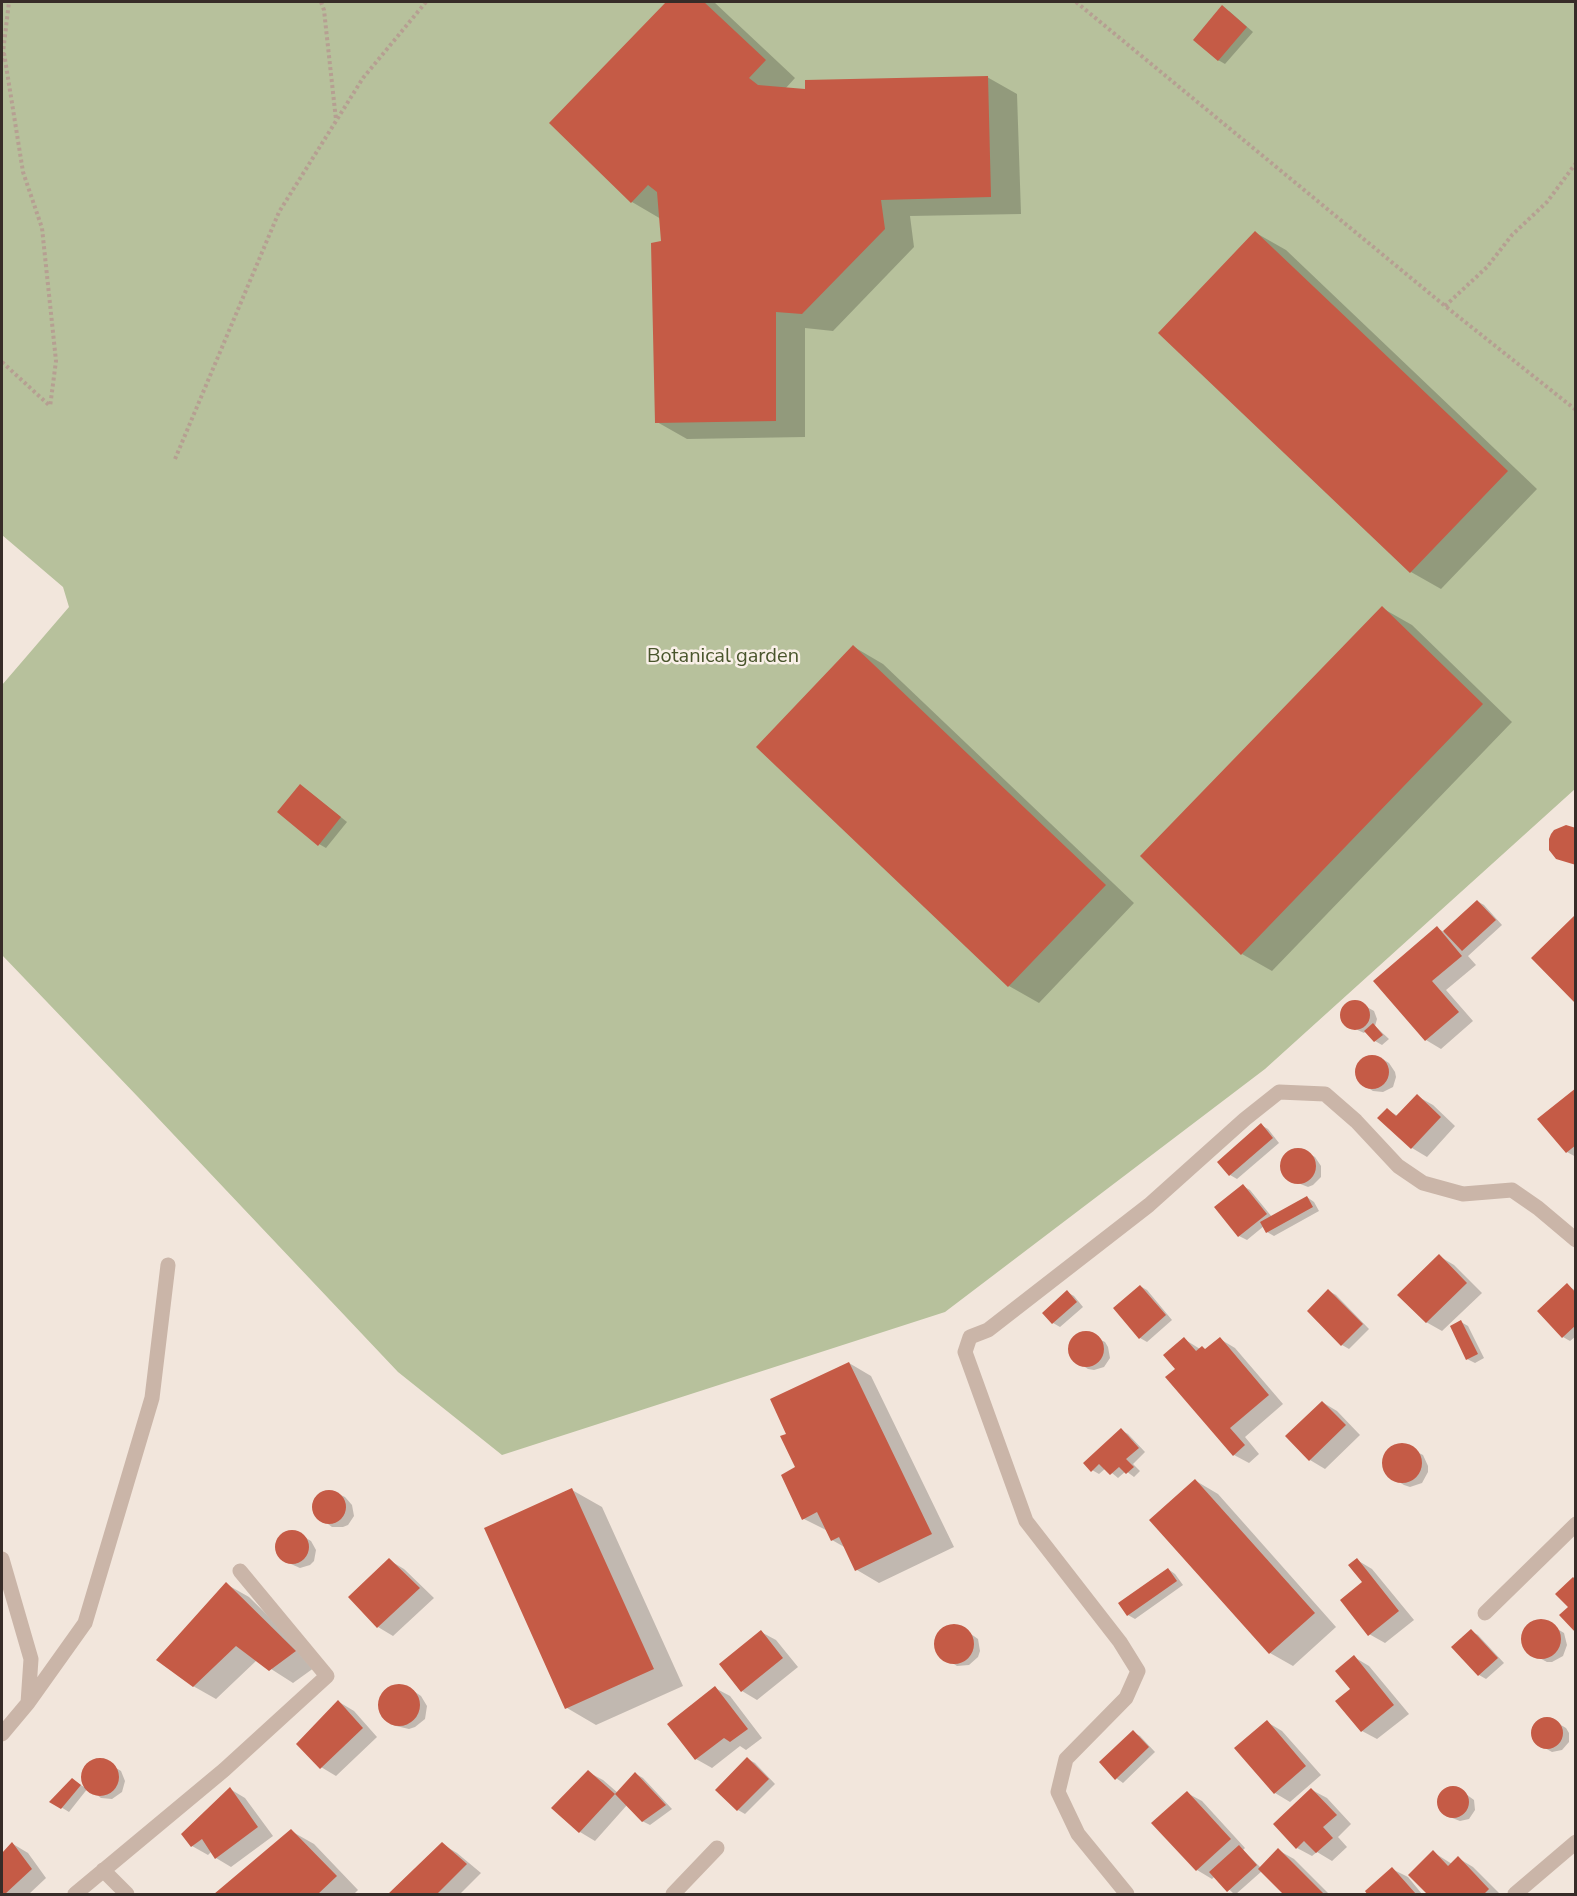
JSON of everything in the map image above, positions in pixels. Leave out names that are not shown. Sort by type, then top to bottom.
[{"type":"street","points":[[1127,1894],[1078,1834],[1058,1792],[1066,1759],[1126,1698],[1138,1671],[1120,1642],[1026,1521],[965,1352],[970,1337],[988,1330],[1149,1206],[1245,1119],[1279,1092],[1325,1095],[1356,1121],[1398,1166],[1423,1183],[1463,1194],[1512,1190],[1538,1208],[1575,1240]]},
{"type":"street","points":[[2,1734],[28,1703],[85,1623],[152,1398],[168,1265]]},
{"type":"street","points":[[1485,1613],[1575,1524]]},
{"type":"street","points":[[2,1559],[31,1659],[28,1703]]},
{"type":"street","points":[[75,1894],[224,1770],[327,1677],[240,1571]]},
{"type":"street","points":[[1515,1894],[1575,1842]]},
{"type":"street","points":[[673,1894],[717,1848]]},
{"type":"street","points":[[103,1870],[127,1894]]},
{"type":"path","points":[[2,61],[9,2]]},
{"type":"path","points":[[321,2],[324,10],[336,121]]},
{"type":"path","points":[[175,459],[279,212],[363,78],[426,2]]},
{"type":"path","points":[[1076,2],[1575,410]]},
{"type":"path","points":[[2,362],[50,407],[56,361],[42,228],[23,172],[4,53]]},
{"type":"path","points":[[1445,306],[1486,267],[1512,235],[1547,202],[1575,163]]},
{"type":"green space","name":"Botanical garden","points":[[2,2],[1575,2],[1575,789],[1265,1069],[945,1312],[502,1455],[398,1372],[2,955],[2,685],[69,607],[63,587],[2,535]]},
{"type":"building","points":[[666,2],[704,2],[766,60],[749,78],[758,85],[805,89],[805,80],[988,76],[991,197],[881,200],[885,229],[802,314],[776,312],[776,421],[655,423],[651,243],[661,241],[657,192],[648,185],[631,203],[549,123]]},
{"type":"building","points":[[1222,5],[1247,27],[1218,61],[1193,40]]},
{"type":"building","points":[[1255,231],[1508,471],[1410,573],[1158,333]]},
{"type":"building","points":[[1382,606],[1483,704],[1241,955],[1140,856]]},
{"type":"building","points":[[853,645],[1106,885],[1008,987],[756,747]]},
{"type":"building","points":[[300,784],[341,817],[318,846],[277,812]]},
{"type":"building","points":[[1566,825],[1576,828],[1576,865],[1556,859],[1549,850],[1551,834],[1554,830]]},
{"type":"building","points":[[1477,900],[1496,920],[1462,951],[1443,931]]},
{"type":"building","points":[[1574,916],[1576,917],[1576,1004],[1531,958]]},
{"type":"building","points":[[1437,926],[1462,956],[1432,981],[1459,1012],[1425,1041],[1373,981]]},
{"type":"building","points":[[1355,1000],[1361,1001],[1369,1009],[1369,1021],[1361,1029],[1355,1030],[1349,1029],[1341,1021],[1340,1015],[1341,1009],[1349,1001]]},
{"type":"building","points":[[1373,1023],[1383,1035],[1374,1042],[1364,1031]]},
{"type":"building","points":[[1372,1055],[1384,1060],[1389,1072],[1384,1084],[1372,1089],[1360,1084],[1355,1072],[1360,1060]]},
{"type":"building","points":[[1576,1088],[1576,1145],[1566,1153],[1537,1119]]},
{"type":"building","points":[[1417,1094],[1441,1117],[1411,1149],[1377,1118],[1387,1108],[1396,1116]]},
{"type":"building","points":[[1261,1123],[1273,1138],[1229,1176],[1217,1162]]},
{"type":"building","points":[[1298,1148],[1310,1154],[1316,1166],[1310,1178],[1298,1184],[1286,1178],[1280,1166],[1286,1154]]},
{"type":"building","points":[[1243,1184],[1267,1214],[1238,1237],[1214,1207]]},
{"type":"building","points":[[1307,1196],[1313,1207],[1266,1233],[1260,1222]]},
{"type":"building","points":[[1439,1254],[1467,1283],[1426,1323],[1397,1295]]},
{"type":"building","points":[[1567,1283],[1576,1293],[1576,1325],[1562,1338],[1537,1311]]},
{"type":"building","points":[[1140,1285],[1166,1315],[1139,1339],[1113,1308]]},
{"type":"building","points":[[1328,1289],[1363,1324],[1341,1346],[1307,1311]]},
{"type":"building","points":[[1067,1290],[1077,1302],[1052,1324],[1042,1313]]},
{"type":"building","points":[[1461,1320],[1478,1354],[1466,1360],[1450,1326]]},
{"type":"building","points":[[1086,1331],[1098,1337],[1104,1349],[1098,1361],[1086,1367],[1074,1361],[1068,1349],[1074,1337]]},
{"type":"building","points":[[1184,1337],[1196,1351],[1202,1346],[1205,1349],[1220,1337],[1269,1395],[1230,1428],[1245,1445],[1233,1456],[1165,1377],[1175,1369],[1163,1355]]},
{"type":"building","points":[[849,1362],[932,1534],[855,1571],[839,1537],[831,1541],[817,1512],[802,1520],[781,1475],[795,1467],[780,1436],[786,1434],[770,1399]]},
{"type":"building","points":[[1322,1401],[1346,1425],[1309,1461],[1285,1436]]},
{"type":"building","points":[[1121,1428],[1139,1448],[1126,1459],[1134,1467],[1126,1474],[1119,1467],[1110,1475],[1099,1464],[1091,1472],[1083,1463]]},
{"type":"building","points":[[1402,1443],[1416,1449],[1422,1463],[1416,1477],[1402,1483],[1388,1477],[1382,1463],[1388,1449]]},
{"type":"building","points":[[1195,1479],[1315,1613],[1269,1654],[1149,1520]]},
{"type":"building","points":[[572,1488],[654,1669],[565,1709],[484,1528]]},
{"type":"building","points":[[329,1490],[341,1495],[346,1507],[341,1519],[329,1524],[317,1519],[312,1507],[317,1495]]},
{"type":"building","points":[[292,1530],[304,1535],[309,1547],[304,1559],[292,1564],[280,1559],[275,1547],[280,1535]]},
{"type":"building","points":[[389,1558],[420,1588],[377,1628],[348,1597]]},
{"type":"building","points":[[1357,1558],[1399,1611],[1368,1636],[1340,1600],[1362,1582],[1348,1565]]},
{"type":"building","points":[[1168,1568],[1177,1581],[1127,1616],[1118,1603]]},
{"type":"building","points":[[1573,1577],[1576,1580],[1576,1633],[1559,1615],[1568,1607],[1555,1594]]},
{"type":"building","points":[[226,1582],[296,1651],[269,1671],[236,1646],[193,1687],[156,1660]]},
{"type":"building","points":[[1541,1619],[1555,1625],[1561,1639],[1555,1653],[1541,1659],[1527,1653],[1521,1639],[1527,1625]]},
{"type":"building","points":[[954,1624],[968,1630],[974,1644],[968,1658],[954,1664],[940,1658],[934,1644],[940,1630]]},
{"type":"building","points":[[1471,1629],[1498,1658],[1478,1676],[1451,1647]]},
{"type":"building","points":[[761,1630],[783,1658],[741,1692],[719,1664]]},
{"type":"building","points":[[1354,1655],[1394,1705],[1361,1732],[1335,1701],[1350,1689],[1335,1671]]},
{"type":"building","points":[[399,1684],[414,1690],[420,1705],[414,1720],[399,1726],[384,1720],[378,1705],[384,1690]]},
{"type":"building","points":[[715,1686],[748,1729],[730,1742],[724,1738],[695,1760],[667,1724]]},
{"type":"building","points":[[338,1700],[363,1728],[320,1769],[296,1744]]},
{"type":"building","points":[[1547,1717],[1558,1722],[1563,1733],[1558,1744],[1547,1749],[1536,1744],[1531,1733],[1536,1722]]},
{"type":"building","points":[[1267,1720],[1306,1766],[1274,1794],[1234,1748]]},
{"type":"building","points":[[1133,1730],[1149,1747],[1115,1780],[1099,1762]]},
{"type":"building","points":[[747,1757],[769,1779],[737,1811],[715,1790]]},
{"type":"building","points":[[100,1758],[113,1764],[119,1777],[113,1790],[100,1796],[87,1790],[81,1777],[87,1764]]},
{"type":"building","points":[[588,1770],[615,1794],[579,1833],[551,1808]]},
{"type":"building","points":[[635,1772],[666,1805],[642,1822],[615,1794]]},
{"type":"building","points":[[72,1778],[81,1785],[61,1809],[49,1802]]},
{"type":"building","points":[[1453,1786],[1464,1791],[1469,1802],[1464,1813],[1453,1818],[1442,1813],[1437,1802],[1442,1791]]},
{"type":"building","points":[[230,1787],[258,1827],[215,1859],[202,1839],[191,1847],[181,1834]]},
{"type":"building","points":[[1311,1788],[1337,1815],[1323,1827],[1333,1838],[1316,1853],[1304,1841],[1296,1849],[1273,1824]]},
{"type":"building","points":[[1187,1791],[1231,1839],[1196,1871],[1151,1823]]},
{"type":"building","points":[[291,1829],[337,1876],[318,1894],[214,1894]]},
{"type":"building","points":[[12,1842],[32,1869],[5,1894],[2,1894],[2,1853]]},
{"type":"building","points":[[442,1842],[467,1864],[437,1894],[388,1894]]},
{"type":"building","points":[[1239,1845],[1257,1865],[1227,1892],[1209,1872]]},
{"type":"building","points":[[1278,1848],[1323,1893],[1283,1894],[1258,1869]]},
{"type":"building","points":[[1433,1850],[1448,1866],[1458,1856],[1489,1889],[1484,1894],[1427,1894],[1408,1875]]},
{"type":"building","points":[[1392,1867],[1416,1894],[1367,1894],[1365,1891]]}]
